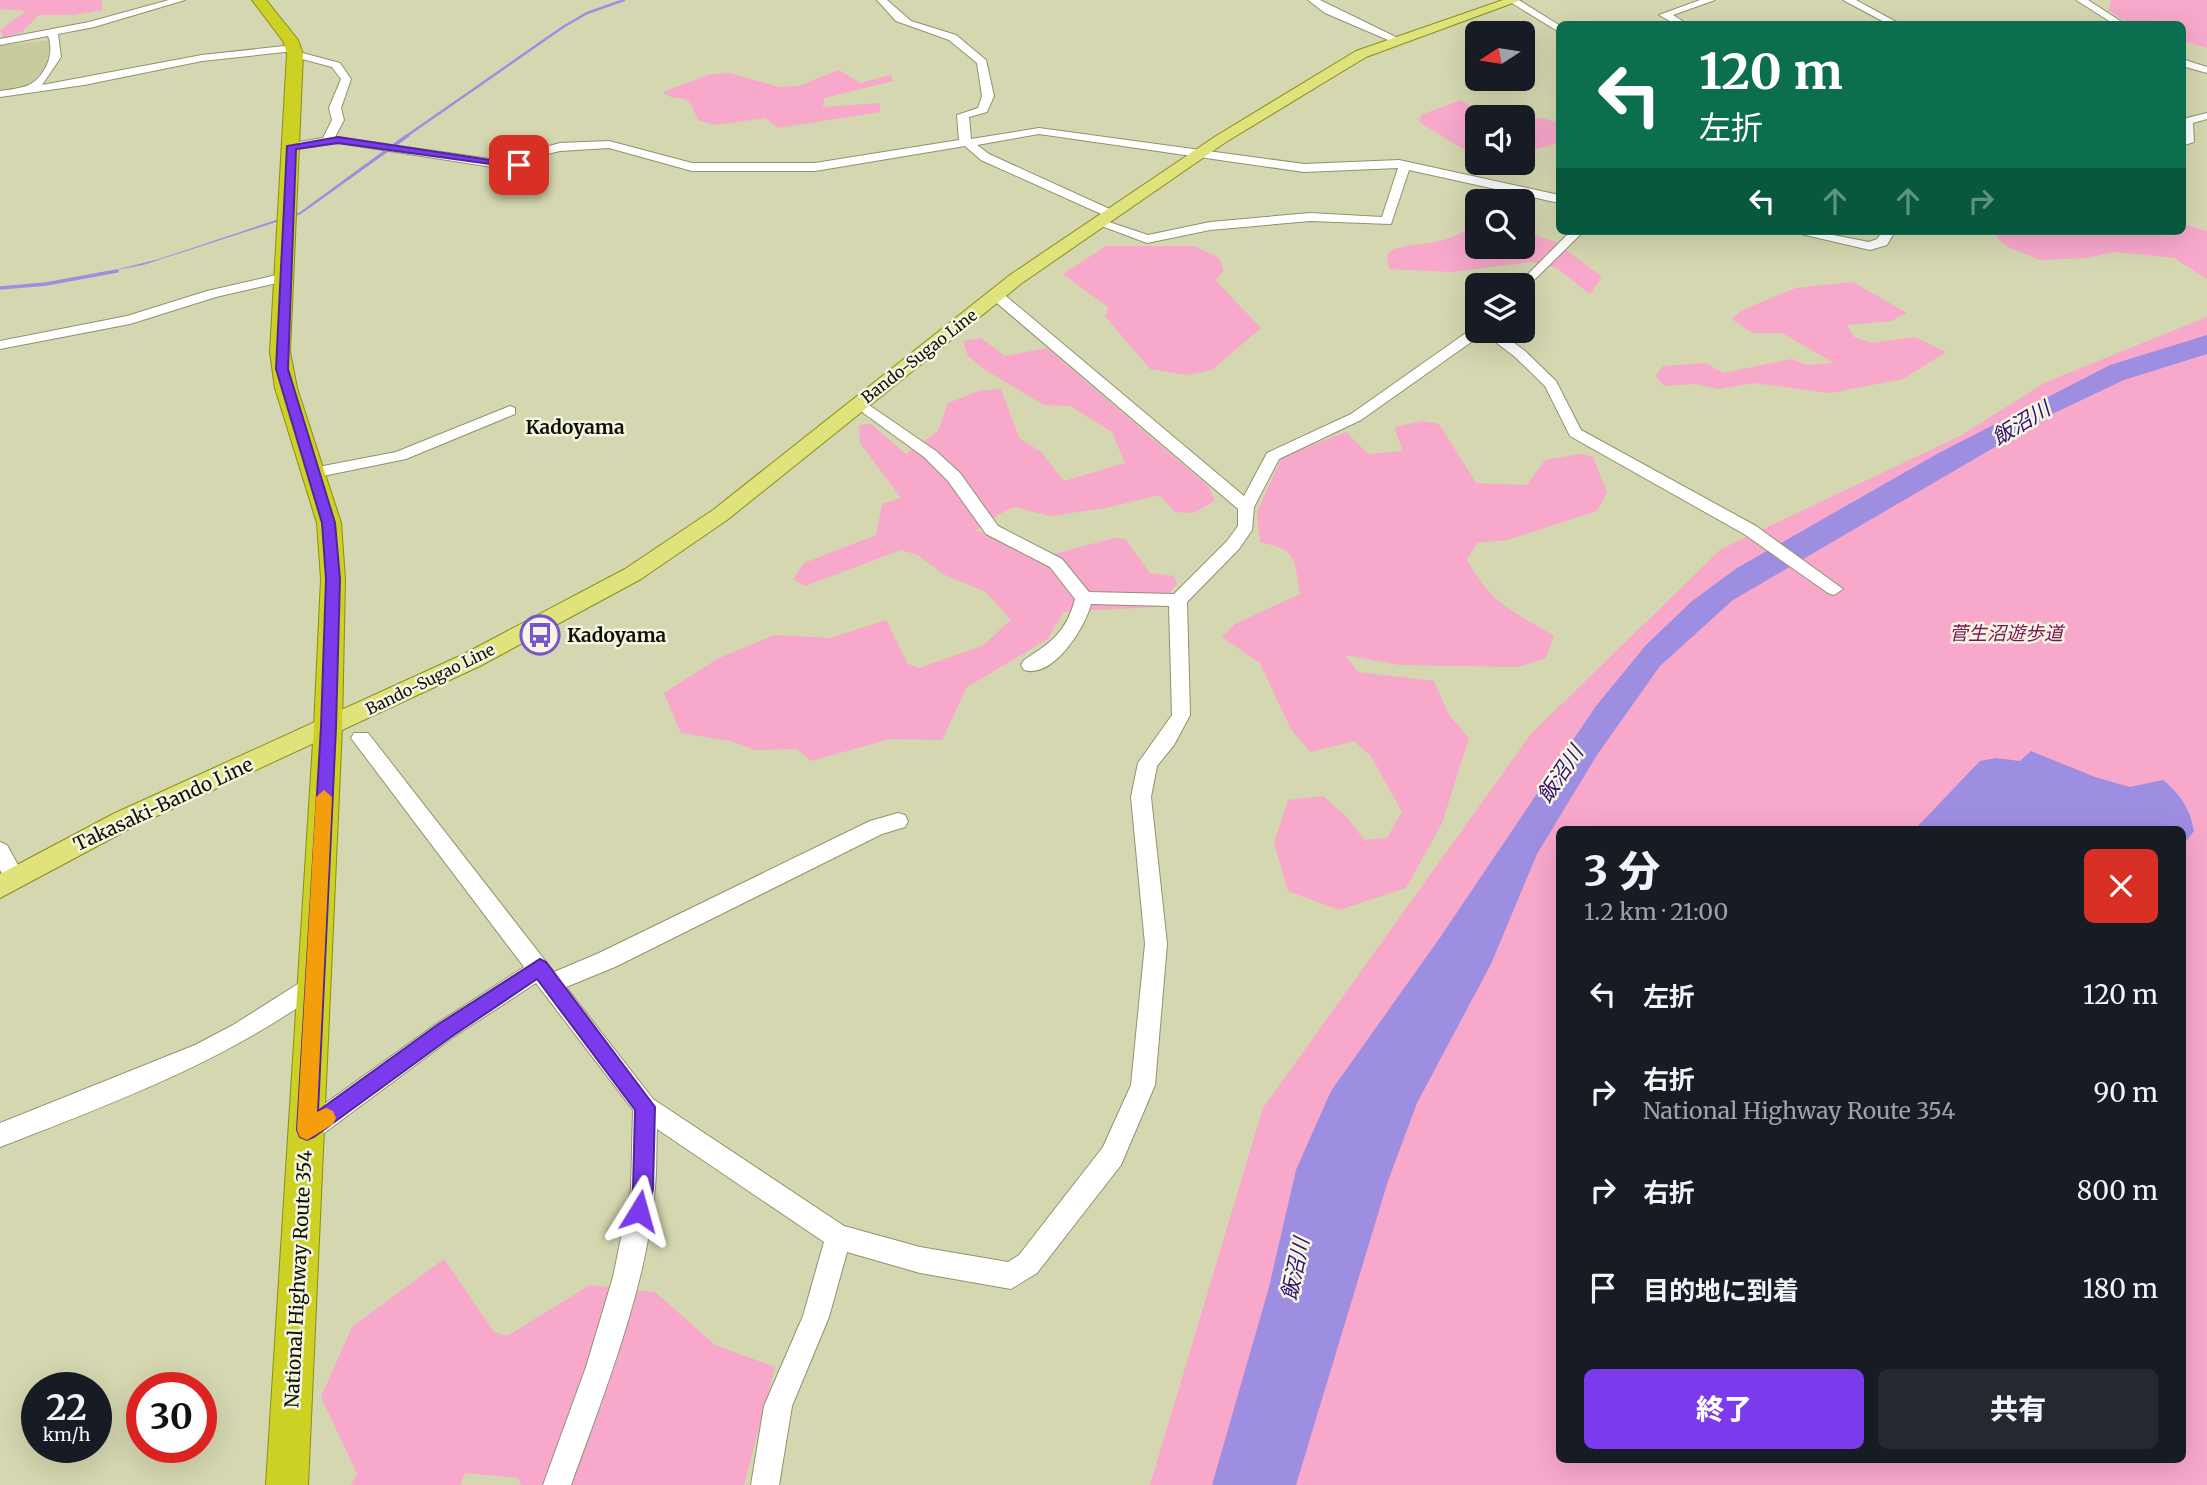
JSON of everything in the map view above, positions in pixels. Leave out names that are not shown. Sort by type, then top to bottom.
[{"type":"highway","points":[[259,0],[294,51]]},
{"type":"highway","name":"National Highway Route 354","points":[[287,1485],[315,984],[345,733],[333,614],[331,541],[282,369],[294,51]]},
{"type":"main road","name":"Bando-Sugao Line","points":[[345,733],[472,660],[633,573],[720,515],[996,295],[1200,154],[1347,61],[1514,0]]},
{"type":"main road","name":"Takasaki-Bando Line","points":[[8,882],[135,815],[345,733]]},
{"type":"street","points":[[0,41],[52,33],[180,0]]},
{"type":"street","points":[[882,0],[903,22],[914,28],[944,33],[982,62],[988,96],[983,110],[963,115],[965,141],[985,157],[1147,239],[1210,226],[1310,217],[1387,221],[1405,165]]},
{"type":"street","points":[[1313,0],[1329,11],[1399,41]]},
{"type":"street","points":[[1514,0],[1556,27]]},
{"type":"street","points":[[1666,0],[1683,8]]},
{"type":"street","points":[[1676,21],[1664,15],[1710,0]]},
{"type":"street","points":[[1848,0],[1889,21]]},
{"type":"street","points":[[2081,0],[2102,5],[2117,21]]},
{"type":"street","points":[[29,90],[44,76],[58,53],[58,45],[52,33]]},
{"type":"street","points":[[0,94],[202,58],[294,51],[336,65],[346,79],[335,107],[338,120],[328,140]]},
{"type":"street","points":[[2186,63],[2207,70]]},
{"type":"street","points":[[2186,142],[2190,140],[2187,121],[2207,116]]},
{"type":"street","points":[[291,146],[328,140],[512,166],[519,165],[535,153],[561,147],[609,144],[692,167],[815,167],[1024,131],[1060,132],[1304,168],[1405,165],[1556,198]]},
{"type":"street","points":[[1535,275],[1574,235]]},
{"type":"street","points":[[1814,235],[1870,246],[1882,242],[1886,235]]},
{"type":"street","points":[[0,345],[130,320],[212,294],[285,277]]},
{"type":"street","points":[[996,295],[1246,507]]},
{"type":"street","points":[[1084,598],[1178,600],[1233,545],[1246,526],[1246,507],[1273,456],[1356,416],[1465,340]]},
{"type":"street","points":[[1505,343],[1551,384],[1575,433],[1750,530],[1830,587]]},
{"type":"street","points":[[858,404],[930,454],[954,477],[992,530],[1056,563],[1084,598]]},
{"type":"street","points":[[313,473],[400,456],[510,411]]},
{"type":"street","points":[[1030,665],[1059,647],[1070,635],[1078,625],[1084,598]]},
{"type":"street","points":[[345,733],[546,975],[645,1107],[838,1237],[920,1260],[1011,1276],[1027,1264],[1112,1157],[1143,1085],[1156,944],[1141,797],[1148,763],[1167,740],[1181,715],[1178,600]]},
{"type":"street","points":[[307,1130],[444,1031],[546,975],[607,960],[877,827],[898,821]]},
{"type":"street","points":[[0,851],[8,882]]},
{"type":"street","points":[[0,1135],[153,1077],[278,1013],[315,984]]},
{"type":"street","points":[[558,1485],[600,1367],[626,1277],[643,1189],[645,1107]]},
{"type":"street","points":[[765,1485],[778,1406],[816,1317],[838,1237]]},
{"type":"shaded area","points":[[52,40],[52,60],[25,89],[0,91],[0,46]]},
{"type":"green space","points":[[0,0],[102,0],[102,10],[73,15],[39,15],[22,32],[3,38],[0,30],[26,11],[0,9]]},
{"type":"green space","points":[[2111,0],[2207,0],[2207,48],[2186,42],[2186,21],[2124,21],[2109,11]]},
{"type":"green space","points":[[839,70],[860,83],[891,75],[893,81],[824,98],[823,107],[880,103],[880,112],[778,128],[765,118],[714,125],[698,120],[694,109],[686,100],[663,92],[708,75],[729,73],[779,87],[798,86]]},
{"type":"green space","points":[[1460,100],[1469,105],[1465,105],[1465,149],[1419,122],[1421,115]]},
{"type":"green space","points":[[1535,118],[1556,122],[1556,144],[1535,150]]},
{"type":"green space","points":[[2186,225],[2207,231],[2207,279],[2174,258],[2115,252],[2087,258],[2040,260],[2010,248],[1998,239],[1997,235],[2186,235]]},
{"type":"green space","points":[[1465,230],[1465,259],[1535,259],[1535,235],[1554,241],[1602,277],[1590,294],[1556,268],[1532,262],[1451,272],[1389,269],[1387,255],[1393,249],[1437,242]]},
{"type":"green space","points":[[1106,246],[1194,246],[1219,258],[1224,270],[1215,280],[1261,328],[1212,370],[1188,375],[1150,369],[1105,316],[1109,308],[1063,274]]},
{"type":"green space","points":[[1853,282],[1907,313],[1891,321],[1847,325],[1854,337],[1873,343],[1915,337],[1946,352],[1903,379],[1830,393],[1753,383],[1718,389],[1696,384],[1664,386],[1655,376],[1663,366],[1706,363],[1723,373],[1792,359],[1807,365],[1834,363],[1782,333],[1752,333],[1732,319],[1742,310],[1796,288]]},
{"type":"green space","name":"菅生沼遊歩道","points":[[2207,317],[2207,1485],[1150,1485],[1263,1108],[1531,734],[1721,549],[1960,436],[2046,382]]},
{"type":"green space","points":[[981,338],[1005,356],[1047,348],[1208,486],[1215,501],[1193,513],[1175,512],[1159,495],[1106,508],[1050,516],[1015,507],[976,530],[1036,559],[1114,538],[1125,539],[1150,573],[1174,576],[1177,584],[1157,607],[1063,612],[1048,639],[967,687],[942,740],[890,739],[811,761],[797,749],[755,750],[731,741],[681,733],[664,693],[719,658],[775,635],[831,638],[886,620],[908,664],[919,668],[982,646],[1011,620],[986,592],[943,574],[918,555],[901,550],[805,586],[793,579],[804,563],[876,535],[882,504],[901,498],[860,443],[859,425],[871,424],[906,454],[938,431],[948,403],[979,391],[1001,389],[1019,438],[1041,452],[1064,481],[1125,463],[1112,432],[1070,406],[1044,405],[984,369],[968,356],[963,341]]},
{"type":"green space","points":[[1423,421],[1439,424],[1476,483],[1527,485],[1545,460],[1581,454],[1593,457],[1607,492],[1597,511],[1507,540],[1477,543],[1467,560],[1486,588],[1504,606],[1554,636],[1546,658],[1518,667],[1400,665],[1345,655],[1358,672],[1434,681],[1449,715],[1469,738],[1442,823],[1406,888],[1339,910],[1288,891],[1274,843],[1288,800],[1323,796],[1347,817],[1364,840],[1387,838],[1402,812],[1371,756],[1354,741],[1310,752],[1291,729],[1260,663],[1222,637],[1235,624],[1300,594],[1295,564],[1288,552],[1260,542],[1257,512],[1282,457],[1346,432],[1368,454],[1403,451],[1394,427]]},
{"type":"green space","points":[[444,1259],[494,1332],[507,1336],[590,1285],[655,1292],[715,1345],[775,1367],[744,1485],[521,1485],[518,1478],[465,1473],[460,1485],[351,1485],[357,1474],[321,1397],[352,1327]]},
{"type":"water","points":[[405,135],[410,136],[301,214],[143,265],[111,271],[159,259],[300,212]]},
{"type":"water","name":"飯沼川","points":[[2207,335],[2207,354],[2124,380],[2048,416],[1733,600],[1660,666],[1597,755],[1537,854],[1491,964],[1417,1103],[1388,1181],[1296,1485],[1212,1485],[1269,1287],[1296,1170],[1331,1091],[1439,939],[1596,706],[1646,645],[1692,601],[1737,568],[1937,454],[2110,365]]},
{"type":"water","points":[[2031,751],[2095,777],[2130,787],[2163,780],[2183,802],[2194,831],[2186,842],[2186,826],[1918,826],[1980,761],[1996,758],[2020,761]]},
{"type":"waterway","points":[[405,137],[563,27],[587,13],[624,0]]},
{"type":"waterway","points":[[0,288],[46,284],[117,271]]},
{"type":"slow traffic","points":[[324,797],[307,1130],[326,1118]]},
{"type":"place","name":"Kadoyama","points":[[540,635]]},
{"type":"district","name":"Kadoyama","points":[[575,427]]},
{"type":"route","points":[[519,165],[338,140],[291,146],[280,352],[286,388],[329,523],[333,579],[307,1130],[444,1031],[540,968],[645,1107],[643,1189],[639,1211]]}]
